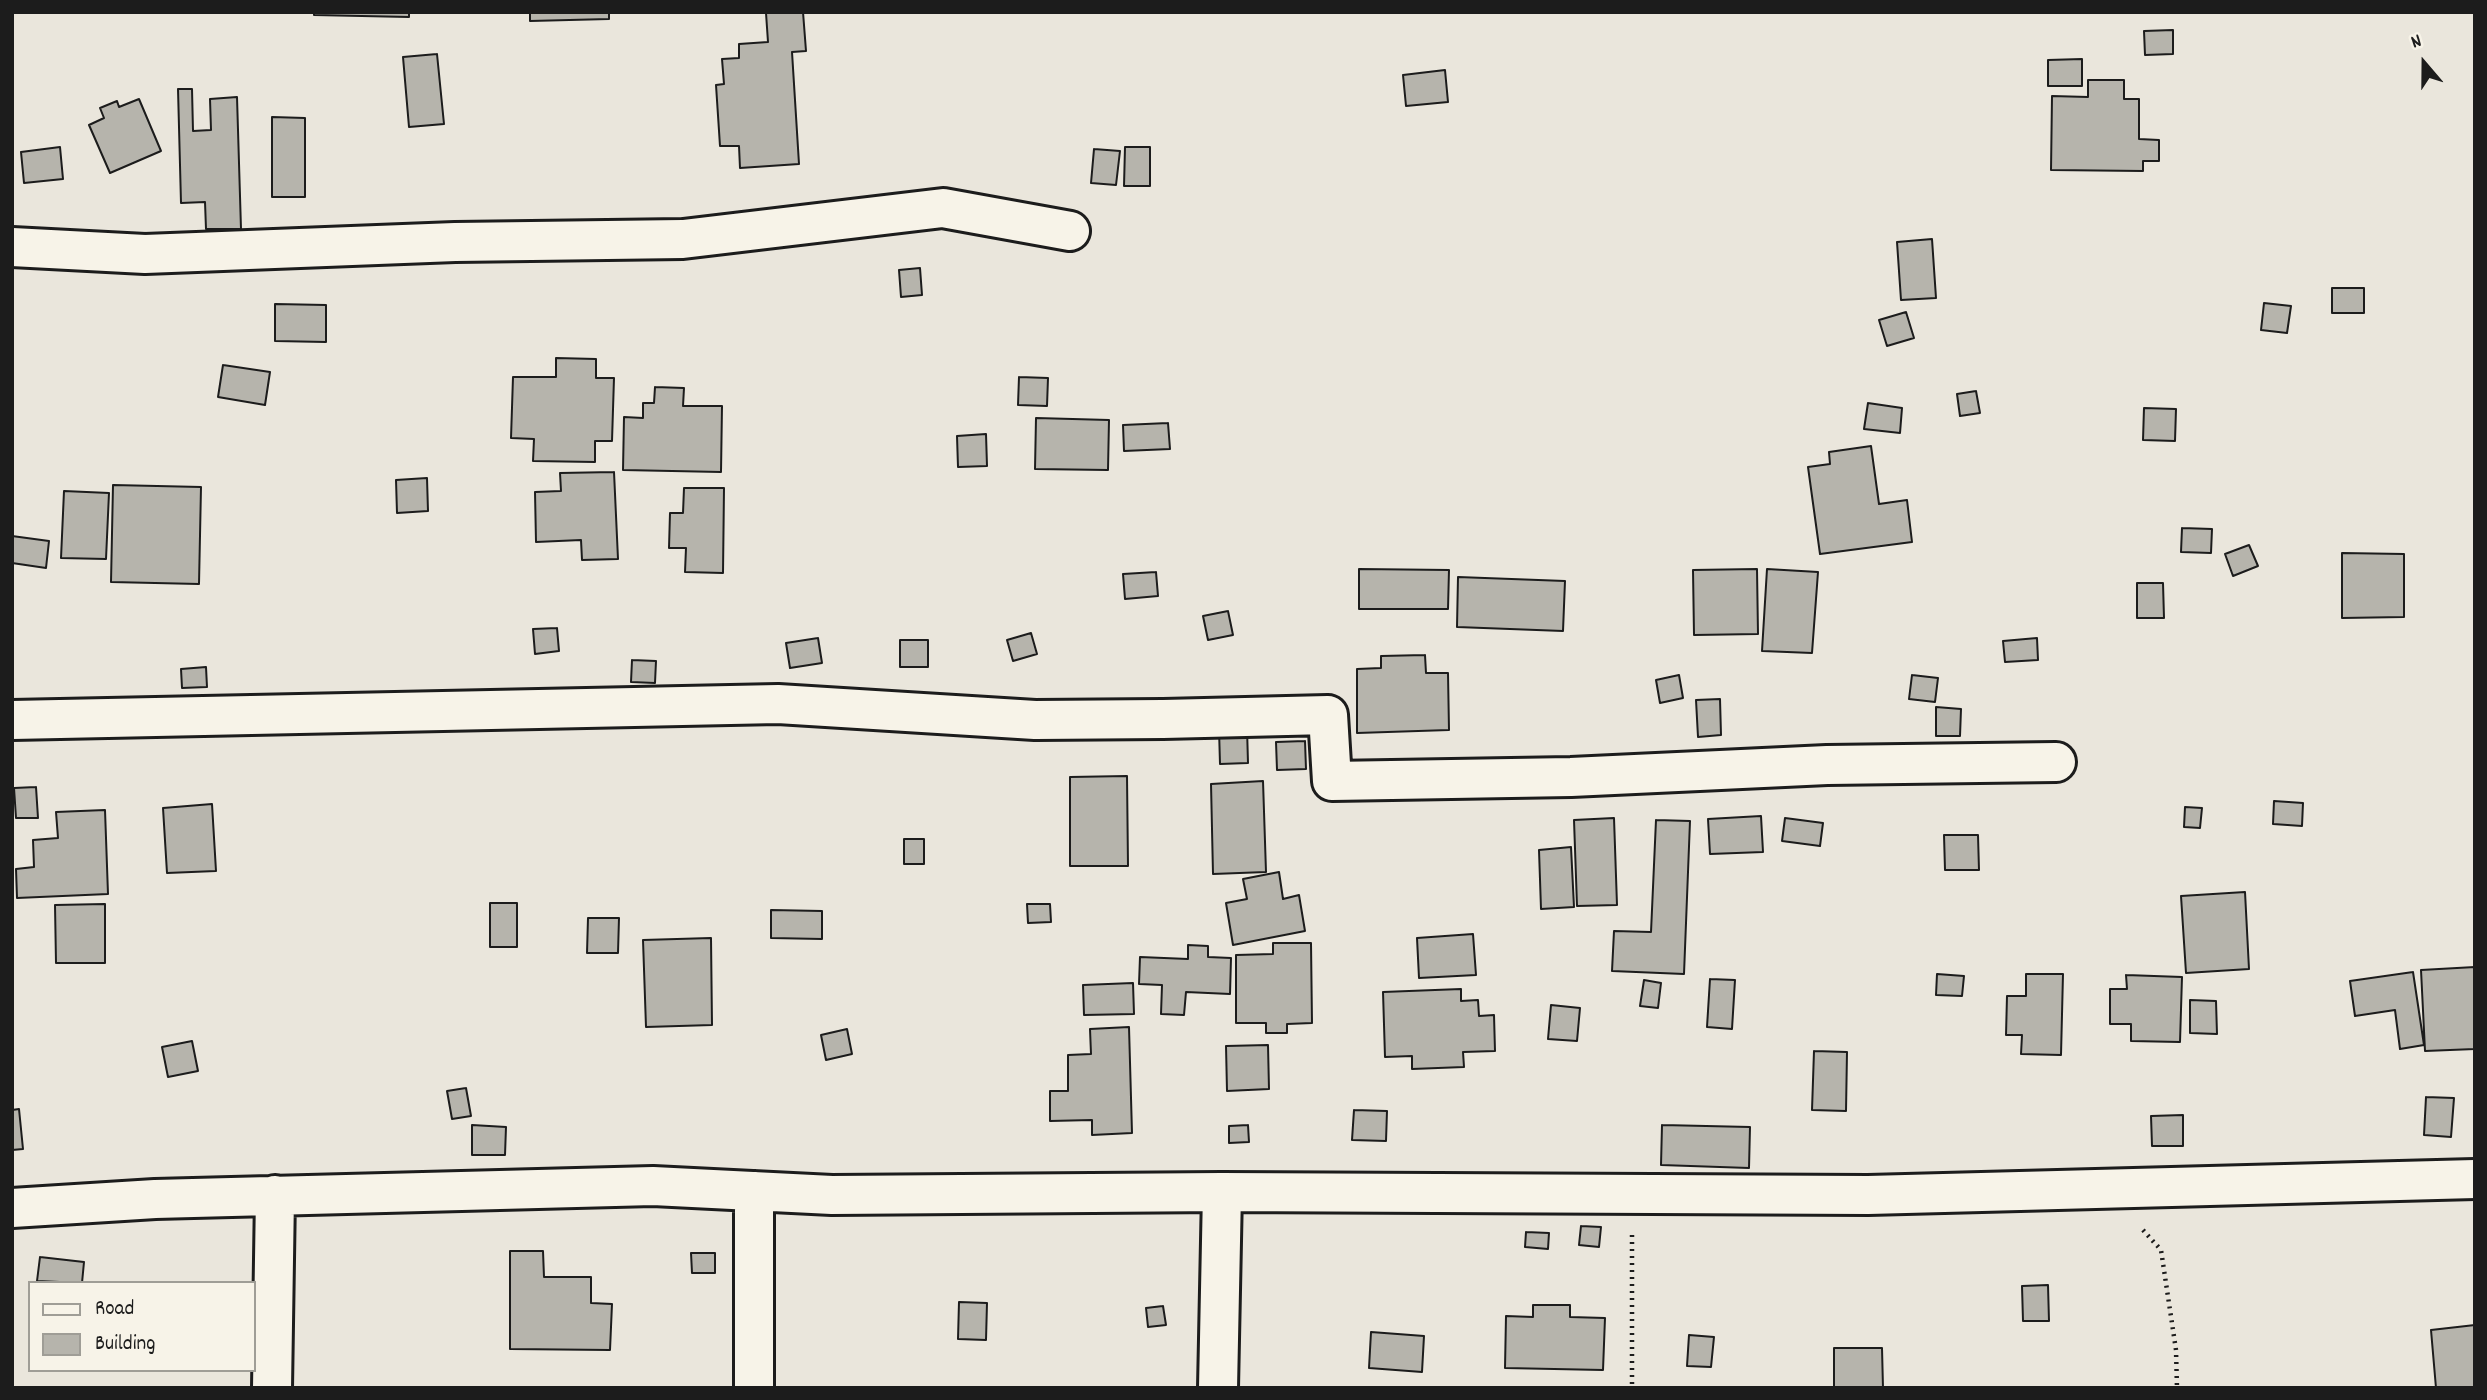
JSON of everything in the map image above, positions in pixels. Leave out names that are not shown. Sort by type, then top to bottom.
[{"type":"street","points":[[12,247],[145,254],[455,242],[683,239],[943,208],[1070,231]]},
{"type":"street","points":[[12,720],[778,704],[1035,720],[1328,715],[1332,781],[1571,778],[1827,765],[2056,762]]},
{"type":"street","points":[[12,1208],[155,1199],[653,1186],[832,1195],[1222,1192],[1868,1195],[2475,1180]]},
{"type":"street","points":[[754,1191],[754,1388]]},
{"type":"street","points":[[1218,1388],[1222,1192]]},
{"type":"street","points":[[271,1388],[275,1195]]},
{"type":"path","points":[[2104,1189],[2161,1250],[2176,1350],[2177,1388]]},
{"type":"path","points":[[1632,1194],[1632,1388]]},
{"type":"building","points":[[314,12],[409,12],[409,17],[314,15]]},
{"type":"building","points":[[530,12],[609,12],[609,19],[530,21]]},
{"type":"building","points":[[803,12],[806,51],[792,52],[799,164],[740,168],[739,146],[720,146],[716,85],[724,84],[722,59],[739,58],[739,44],[768,42],[766,13]]},
{"type":"building","points":[[2173,30],[2173,54],[2145,55],[2144,31]]},
{"type":"building","points":[[437,54],[444,124],[409,127],[403,57]]},
{"type":"building","points":[[2082,59],[2082,86],[2048,86],[2048,60]]},
{"type":"building","points":[[1445,70],[1448,102],[1406,106],[1403,75]]},
{"type":"building","points":[[2088,80],[2124,80],[2124,99],[2139,99],[2139,139],[2159,140],[2159,161],[2143,161],[2143,171],[2051,170],[2052,96],[2088,97]]},
{"type":"building","points":[[178,89],[192,89],[193,131],[211,130],[210,99],[237,97],[241,229],[206,229],[205,202],[181,203]]},
{"type":"building","points":[[139,99],[161,151],[110,173],[89,125],[104,118],[100,108],[117,101],[119,107]]},
{"type":"building","points":[[272,117],[305,118],[305,197],[272,197]]},
{"type":"building","points":[[60,147],[63,179],[24,183],[21,152]]},
{"type":"building","points":[[1125,147],[1150,147],[1150,186],[1124,186]]},
{"type":"building","points":[[1094,149],[1120,151],[1116,185],[1091,183]]},
{"type":"building","points":[[1932,239],[1936,298],[1901,300],[1897,242]]},
{"type":"building","points":[[920,268],[922,295],[901,297],[899,270]]},
{"type":"building","points":[[2332,288],[2364,288],[2364,313],[2332,313]]},
{"type":"building","points":[[2264,303],[2291,306],[2287,333],[2261,330]]},
{"type":"building","points":[[275,304],[326,305],[326,342],[275,341]]},
{"type":"building","points":[[1906,312],[1914,338],[1887,346],[1879,320]]},
{"type":"building","points":[[556,358],[596,359],[596,378],[614,378],[612,441],[595,441],[595,462],[533,461],[534,439],[511,438],[513,377],[556,377]]},
{"type":"building","points":[[223,365],[270,372],[265,405],[218,397]]},
{"type":"building","points":[[1019,377],[1048,378],[1047,406],[1018,405]]},
{"type":"building","points":[[655,387],[684,388],[683,406],[722,406],[721,472],[623,470],[624,417],[643,418],[643,403],[654,403]]},
{"type":"building","points":[[1976,391],[1980,413],[1960,416],[1957,394]]},
{"type":"building","points":[[1868,403],[1902,408],[1900,433],[1864,429]]},
{"type":"building","points":[[2144,408],[2176,409],[2175,441],[2143,440]]},
{"type":"building","points":[[1036,418],[1109,420],[1108,470],[1035,469]]},
{"type":"building","points":[[1168,423],[1170,449],[1124,451],[1123,425]]},
{"type":"building","points":[[986,434],[987,466],[958,467],[957,436]]},
{"type":"building","points":[[1871,446],[1879,504],[1907,500],[1912,542],[1820,554],[1808,467],[1830,464],[1829,452]]},
{"type":"building","points":[[614,472],[618,559],[582,560],[581,540],[536,542],[535,492],[561,491],[560,473]]},
{"type":"building","points":[[427,478],[428,511],[397,513],[396,480]]},
{"type":"building","points":[[113,485],[201,487],[199,584],[111,582]]},
{"type":"building","points":[[684,488],[724,488],[723,573],[685,572],[686,548],[669,548],[670,513],[683,513]]},
{"type":"building","points":[[64,491],[109,493],[106,559],[61,558]]},
{"type":"building","points":[[2182,528],[2212,529],[2211,553],[2181,552]]},
{"type":"building","points":[[12,536],[49,541],[46,568],[12,563]]},
{"type":"building","points":[[2249,545],[2258,566],[2233,576],[2225,554]]},
{"type":"building","points":[[2342,553],[2404,554],[2404,617],[2342,618]]},
{"type":"building","points":[[1359,569],[1449,570],[1448,609],[1359,609]]},
{"type":"building","points":[[1757,569],[1758,634],[1694,635],[1693,570]]},
{"type":"building","points":[[1767,569],[1818,572],[1812,653],[1762,651]]},
{"type":"building","points":[[1156,572],[1158,596],[1125,599],[1123,574]]},
{"type":"building","points":[[1458,577],[1565,581],[1563,631],[1457,627]]},
{"type":"building","points":[[2137,583],[2163,583],[2164,618],[2137,618]]},
{"type":"building","points":[[1228,611],[1233,635],[1208,640],[1203,616]]},
{"type":"building","points":[[557,628],[559,651],[535,654],[533,629]]},
{"type":"building","points":[[1031,633],[1037,654],[1013,661],[1007,640]]},
{"type":"building","points":[[818,638],[822,663],[790,668],[786,643]]},
{"type":"building","points":[[2037,638],[2038,660],[2005,662],[2003,641]]},
{"type":"building","points":[[900,640],[928,640],[928,667],[900,667]]},
{"type":"building","points":[[1425,655],[1426,673],[1448,673],[1449,730],[1357,733],[1357,669],[1381,668],[1381,656]]},
{"type":"building","points":[[632,660],[656,661],[655,683],[631,682]]},
{"type":"building","points":[[206,667],[207,687],[182,688],[181,669]]},
{"type":"building","points":[[1679,675],[1683,698],[1660,703],[1656,680]]},
{"type":"building","points":[[1912,675],[1938,678],[1935,702],[1909,699]]},
{"type":"building","points":[[1720,699],[1721,735],[1698,737],[1696,700]]},
{"type":"building","points":[[1936,707],[1961,709],[1960,736],[1936,736]]},
{"type":"building","points":[[1247,728],[1248,763],[1220,764],[1219,729]]},
{"type":"building","points":[[1305,741],[1306,769],[1277,770],[1276,742]]},
{"type":"building","points":[[1127,776],[1128,866],[1070,866],[1070,777]]},
{"type":"building","points":[[1263,781],[1266,872],[1213,874],[1211,784]]},
{"type":"building","points":[[36,787],[38,818],[16,818],[14,788]]},
{"type":"building","points":[[2274,801],[2303,803],[2302,826],[2273,824]]},
{"type":"building","points":[[212,804],[216,871],[167,873],[163,808]]},
{"type":"building","points":[[2185,807],[2202,808],[2200,828],[2184,827]]},
{"type":"building","points":[[105,810],[108,894],[17,898],[16,869],[34,867],[33,840],[58,838],[56,812]]},
{"type":"building","points":[[1761,816],[1763,852],[1710,854],[1708,819]]},
{"type":"building","points":[[1614,818],[1617,905],[1577,906],[1574,820]]},
{"type":"building","points":[[1785,818],[1823,823],[1820,846],[1782,841]]},
{"type":"building","points":[[1656,820],[1690,821],[1684,974],[1612,971],[1614,931],[1651,932]]},
{"type":"building","points":[[1944,835],[1978,835],[1979,870],[1945,870]]},
{"type":"building","points":[[904,839],[924,839],[924,864],[904,864]]},
{"type":"building","points":[[1571,847],[1574,907],[1541,909],[1539,850]]},
{"type":"building","points":[[1279,872],[1283,899],[1299,895],[1305,931],[1233,945],[1226,903],[1247,899],[1243,879]]},
{"type":"building","points":[[2245,892],[2249,969],[2186,973],[2181,896]]},
{"type":"building","points":[[490,903],[517,903],[517,947],[490,947]]},
{"type":"building","points":[[105,904],[105,963],[56,963],[55,905]]},
{"type":"building","points":[[1027,904],[1050,904],[1051,922],[1028,923]]},
{"type":"building","points":[[771,910],[822,911],[822,939],[771,938]]},
{"type":"building","points":[[588,918],[619,918],[618,953],[587,953]]},
{"type":"building","points":[[1473,934],[1476,975],[1419,978],[1417,938]]},
{"type":"building","points":[[711,938],[712,1025],[646,1027],[643,940]]},
{"type":"building","points":[[1273,943],[1311,943],[1312,1023],[1287,1024],[1287,1033],[1266,1033],[1266,1023],[1236,1023],[1236,955],[1273,954]]},
{"type":"building","points":[[1188,945],[1208,946],[1208,957],[1231,958],[1230,994],[1186,992],[1184,1015],[1161,1014],[1162,985],[1139,984],[1140,957],[1188,959]]},
{"type":"building","points":[[2475,967],[2475,1049],[2425,1051],[2421,970]]},
{"type":"building","points":[[2413,972],[2424,1045],[2400,1049],[2395,1010],[2355,1016],[2350,981]]},
{"type":"building","points":[[1937,974],[1964,976],[1962,996],[1936,995]]},
{"type":"building","points":[[2026,974],[2063,974],[2061,1055],[2021,1054],[2022,1035],[2006,1035],[2007,996],[2026,996]]},
{"type":"building","points":[[2126,975],[2182,977],[2180,1042],[2131,1041],[2131,1024],[2110,1024],[2110,989],[2127,989]]},
{"type":"building","points":[[1710,979],[1735,980],[1732,1029],[1707,1027]]},
{"type":"building","points":[[1644,980],[1661,983],[1658,1008],[1640,1006]]},
{"type":"building","points":[[1133,983],[1134,1014],[1084,1015],[1083,985]]},
{"type":"building","points":[[1461,989],[1461,1001],[1478,1000],[1479,1016],[1494,1015],[1495,1051],[1463,1052],[1464,1067],[1412,1069],[1412,1056],[1385,1057],[1383,992]]},
{"type":"building","points":[[2190,1000],[2216,1001],[2217,1034],[2190,1033]]},
{"type":"building","points":[[1551,1005],[1580,1008],[1577,1041],[1548,1039]]},
{"type":"building","points":[[1129,1027],[1132,1133],[1092,1135],[1092,1120],[1050,1121],[1050,1091],[1068,1091],[1068,1055],[1091,1054],[1090,1029]]},
{"type":"building","points":[[847,1029],[852,1054],[826,1060],[821,1035]]},
{"type":"building","points":[[192,1041],[198,1071],[168,1077],[162,1047]]},
{"type":"building","points":[[1268,1045],[1269,1089],[1227,1091],[1226,1046]]},
{"type":"building","points":[[1814,1051],[1847,1052],[1846,1111],[1812,1110]]},
{"type":"building","points":[[466,1088],[471,1116],[452,1119],[447,1091]]},
{"type":"building","points":[[2426,1097],[2454,1098],[2451,1137],[2424,1135]]},
{"type":"building","points":[[19,1109],[23,1149],[12,1150],[12,1110]]},
{"type":"building","points":[[1354,1110],[1387,1111],[1386,1141],[1352,1140]]},
{"type":"building","points":[[2183,1115],[2183,1146],[2152,1146],[2151,1116]]},
{"type":"building","points":[[472,1125],[506,1127],[505,1155],[472,1155]]},
{"type":"building","points":[[1248,1125],[1249,1142],[1229,1143],[1229,1126]]},
{"type":"building","points":[[1662,1125],[1750,1127],[1749,1168],[1661,1165]]},
{"type":"building","points":[[1581,1226],[1601,1227],[1599,1247],[1579,1245]]},
{"type":"building","points":[[1526,1232],[1549,1233],[1548,1249],[1525,1247]]},
{"type":"building","points":[[510,1251],[543,1251],[544,1277],[591,1277],[591,1303],[612,1304],[610,1350],[510,1349]]},
{"type":"building","points":[[691,1253],[715,1253],[715,1273],[692,1273]]},
{"type":"building","points":[[40,1257],[84,1262],[82,1281],[37,1281]]},
{"type":"building","points":[[2048,1285],[2049,1321],[2023,1321],[2022,1286]]},
{"type":"building","points":[[959,1302],[987,1303],[986,1340],[958,1339]]},
{"type":"building","points":[[1533,1305],[1570,1305],[1570,1317],[1605,1318],[1603,1370],[1505,1368],[1506,1316],[1533,1317]]},
{"type":"building","points":[[1163,1306],[1166,1325],[1148,1327],[1146,1308]]},
{"type":"building","points":[[2475,1325],[2475,1388],[2436,1388],[2431,1330]]},
{"type":"building","points":[[1371,1332],[1424,1336],[1422,1372],[1369,1368]]},
{"type":"building","points":[[1689,1335],[1714,1337],[1711,1367],[1687,1366]]},
{"type":"building","points":[[1834,1348],[1882,1348],[1883,1388],[1834,1388]]}]
